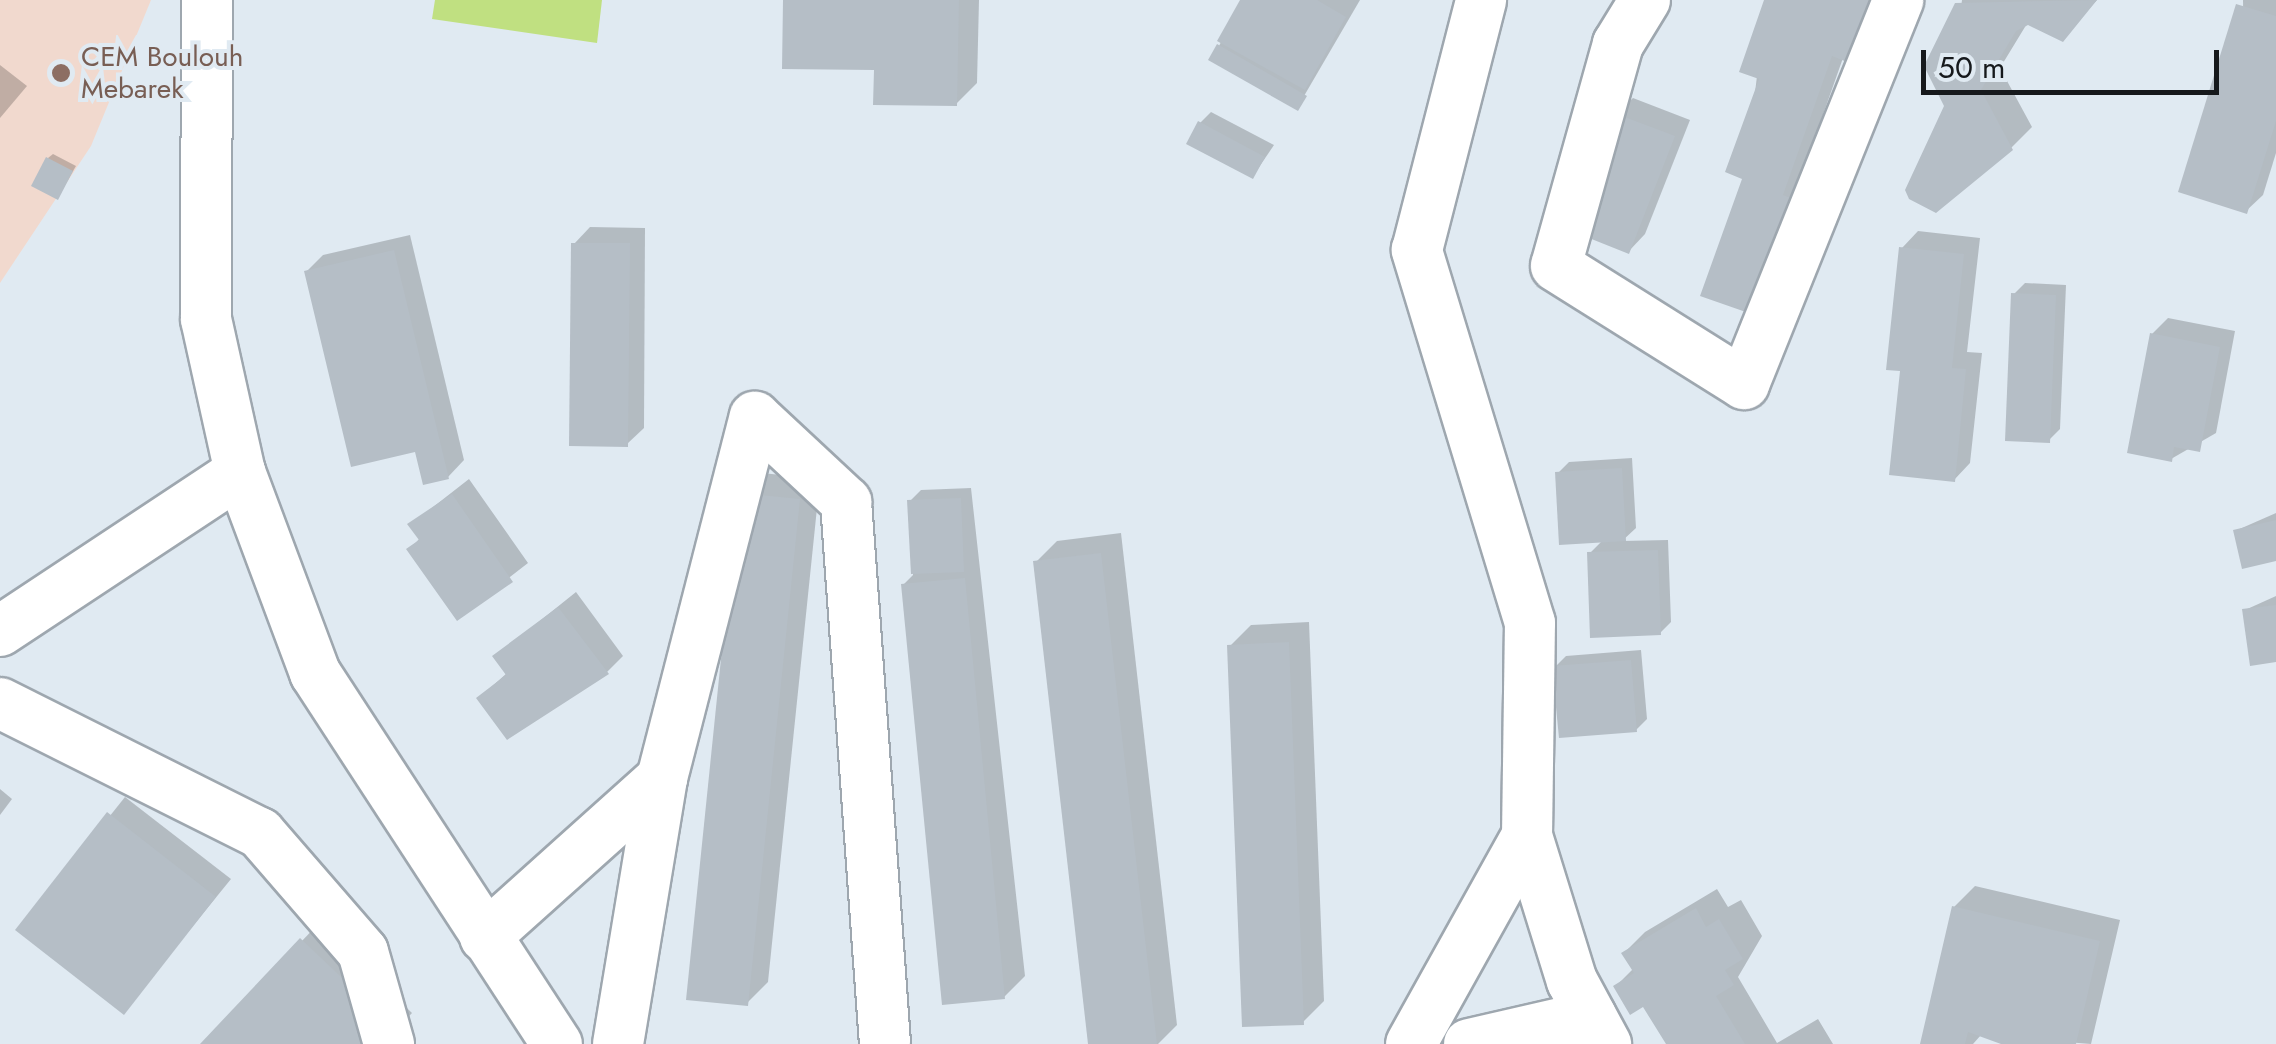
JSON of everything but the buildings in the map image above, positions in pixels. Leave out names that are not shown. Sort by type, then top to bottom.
[{"type":"street","points":[[208,0],[206,320],[240,472],[315,674],[556,1044]]},
{"type":"street","points":[[1469,1044],[1599,1030],[1527,836],[1530,623],[1417,250],[1481,0]]},
{"type":"street","points":[[1645,0],[1618,44],[1556,266],[1744,384],[1898,0]]},
{"type":"street","points":[[618,1044],[662,778],[755,417],[846,502],[885,1044]]},
{"type":"street","points":[[0,631],[240,472]]},
{"type":"street","points":[[0,703],[260,833],[363,952],[388,1044]]},
{"type":"street","points":[[485,938],[662,778]]},
{"type":"street","points":[[1411,1044],[1527,836]]},
{"type":"shaded area","name":"CEM Boulouh Mebarek","points":[[0,0],[151,0],[91,146],[0,283]]},
{"type":"green space","points":[[435,0],[602,0],[597,43],[432,19]]},
{"type":"place","name":"CEM Boulouh Mebarek","points":[[61,73]]}]
